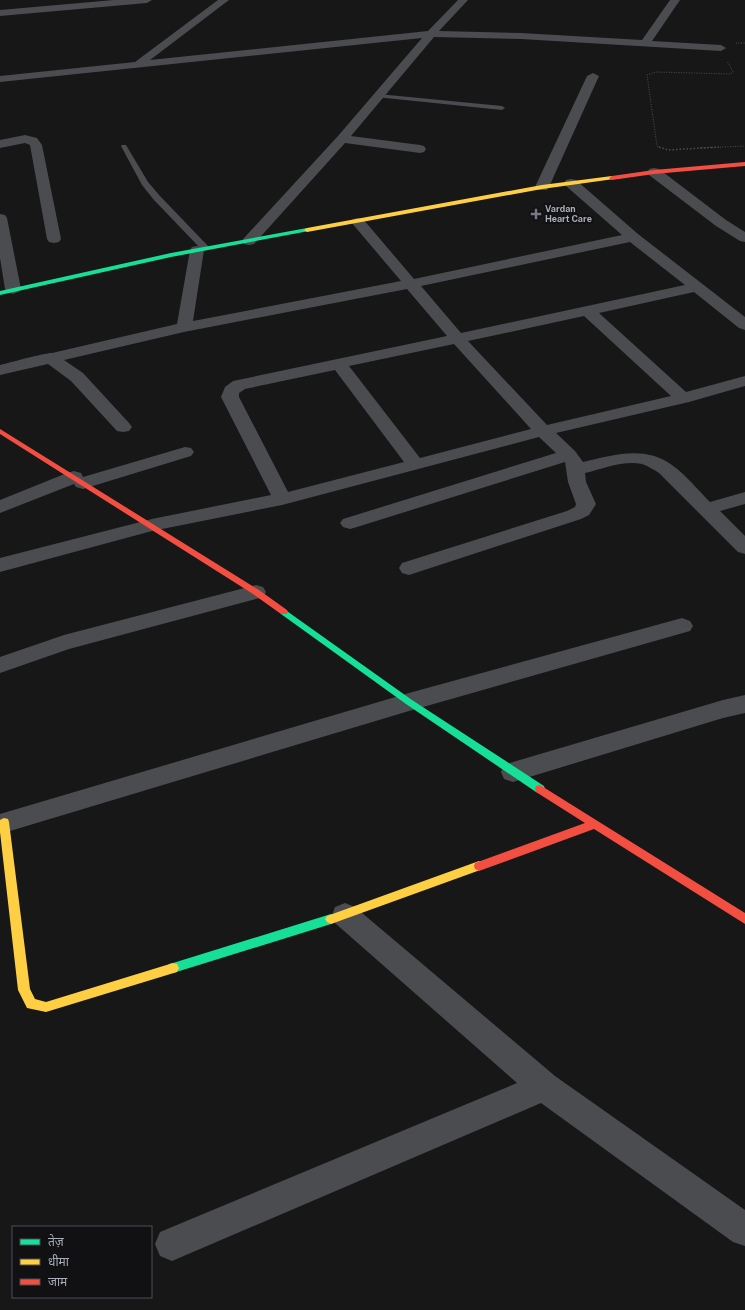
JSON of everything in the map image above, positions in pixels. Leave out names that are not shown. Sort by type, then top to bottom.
[{"type":"street","points":[[0,13],[147,0]]},
{"type":"street","points":[[136,65],[224,0]]},
{"type":"street","points":[[249,241],[342,139],[431,34],[463,0]]},
{"type":"street","points":[[645,43],[675,0]]},
{"type":"street","points":[[0,79],[431,34],[521,36],[721,48]]},
{"type":"street","points":[[542,187],[593,76]]},
{"type":"street","points":[[0,144],[25,139],[33,141],[36,146],[54,239]]},
{"type":"street","points":[[342,139],[420,149]]},
{"type":"street","points":[[0,218],[6,291],[94,270],[201,249],[358,222],[542,187],[654,172],[745,164]]},
{"type":"street","points":[[654,172],[721,223],[745,238]]},
{"type":"street","points":[[571,183],[633,237],[745,325]]},
{"type":"street","points":[[721,223],[739,218]]},
{"type":"street","points":[[358,222],[457,338],[572,462],[586,504],[582,511],[574,515],[409,568]]},
{"type":"street","points":[[0,370],[184,327],[410,284],[633,237]]},
{"type":"street","points":[[184,327],[201,249]]},
{"type":"street","points":[[282,499],[230,397],[231,391],[239,385],[698,287]]},
{"type":"street","points":[[587,310],[682,398]]},
{"type":"street","points":[[49,358],[78,377],[123,427]]},
{"type":"street","points":[[339,364],[415,464]]},
{"type":"street","points":[[0,565],[152,525],[282,499],[543,431],[682,398],[745,381]]},
{"type":"street","points":[[0,431],[152,525],[256,592],[410,702],[512,772],[745,919]]},
{"type":"street","points":[[0,507],[78,480],[185,452]]},
{"type":"street","points":[[350,523],[572,462],[637,458],[649,460],[666,470],[745,547]]},
{"type":"street","points":[[706,509],[745,498]]},
{"type":"street","points":[[0,665],[64,643],[256,592]]},
{"type":"street","points":[[595,824],[346,915],[46,1007],[31,1004],[24,990],[2,823],[410,702],[682,626]]},
{"type":"street","points":[[512,772],[723,708],[745,704]]},
{"type":"street","points":[[723,708],[745,720]]},
{"type":"street","points":[[346,915],[544,1087],[745,1230]]},
{"type":"street","points":[[172,1244],[544,1087]]},
{"type":"lane","points":[[378,96],[502,108]]},
{"type":"lane","points":[[124,146],[145,183],[201,249]]},
{"type":"path","points":[[721,48],[733,72],[730,74],[656,72],[647,75],[657,146],[661,149],[668,150],[745,146]]},
{"type":"traffic: fast","points":[[0,293],[171,255],[307,230]]},
{"type":"traffic: fast","points":[[284,612],[409,702],[540,789]]},
{"type":"traffic: fast","points":[[173,968],[331,919]]},
{"type":"traffic: slow","points":[[307,230],[542,187],[612,178]]},
{"type":"traffic: slow","points":[[4,822],[24,990],[31,1004],[46,1007],[173,968]]},
{"type":"traffic: slow","points":[[331,919],[479,866]]},
{"type":"traffic: jam","points":[[612,178],[654,172],[745,164]]},
{"type":"traffic: jam","points":[[0,431],[256,592],[284,612]]},
{"type":"traffic: jam","points":[[540,789],[745,919]]},
{"type":"traffic: jam","points":[[479,866],[595,824]]},
{"type":"place","name":"Vardan Heart Care","points":[[536,214]]}]
